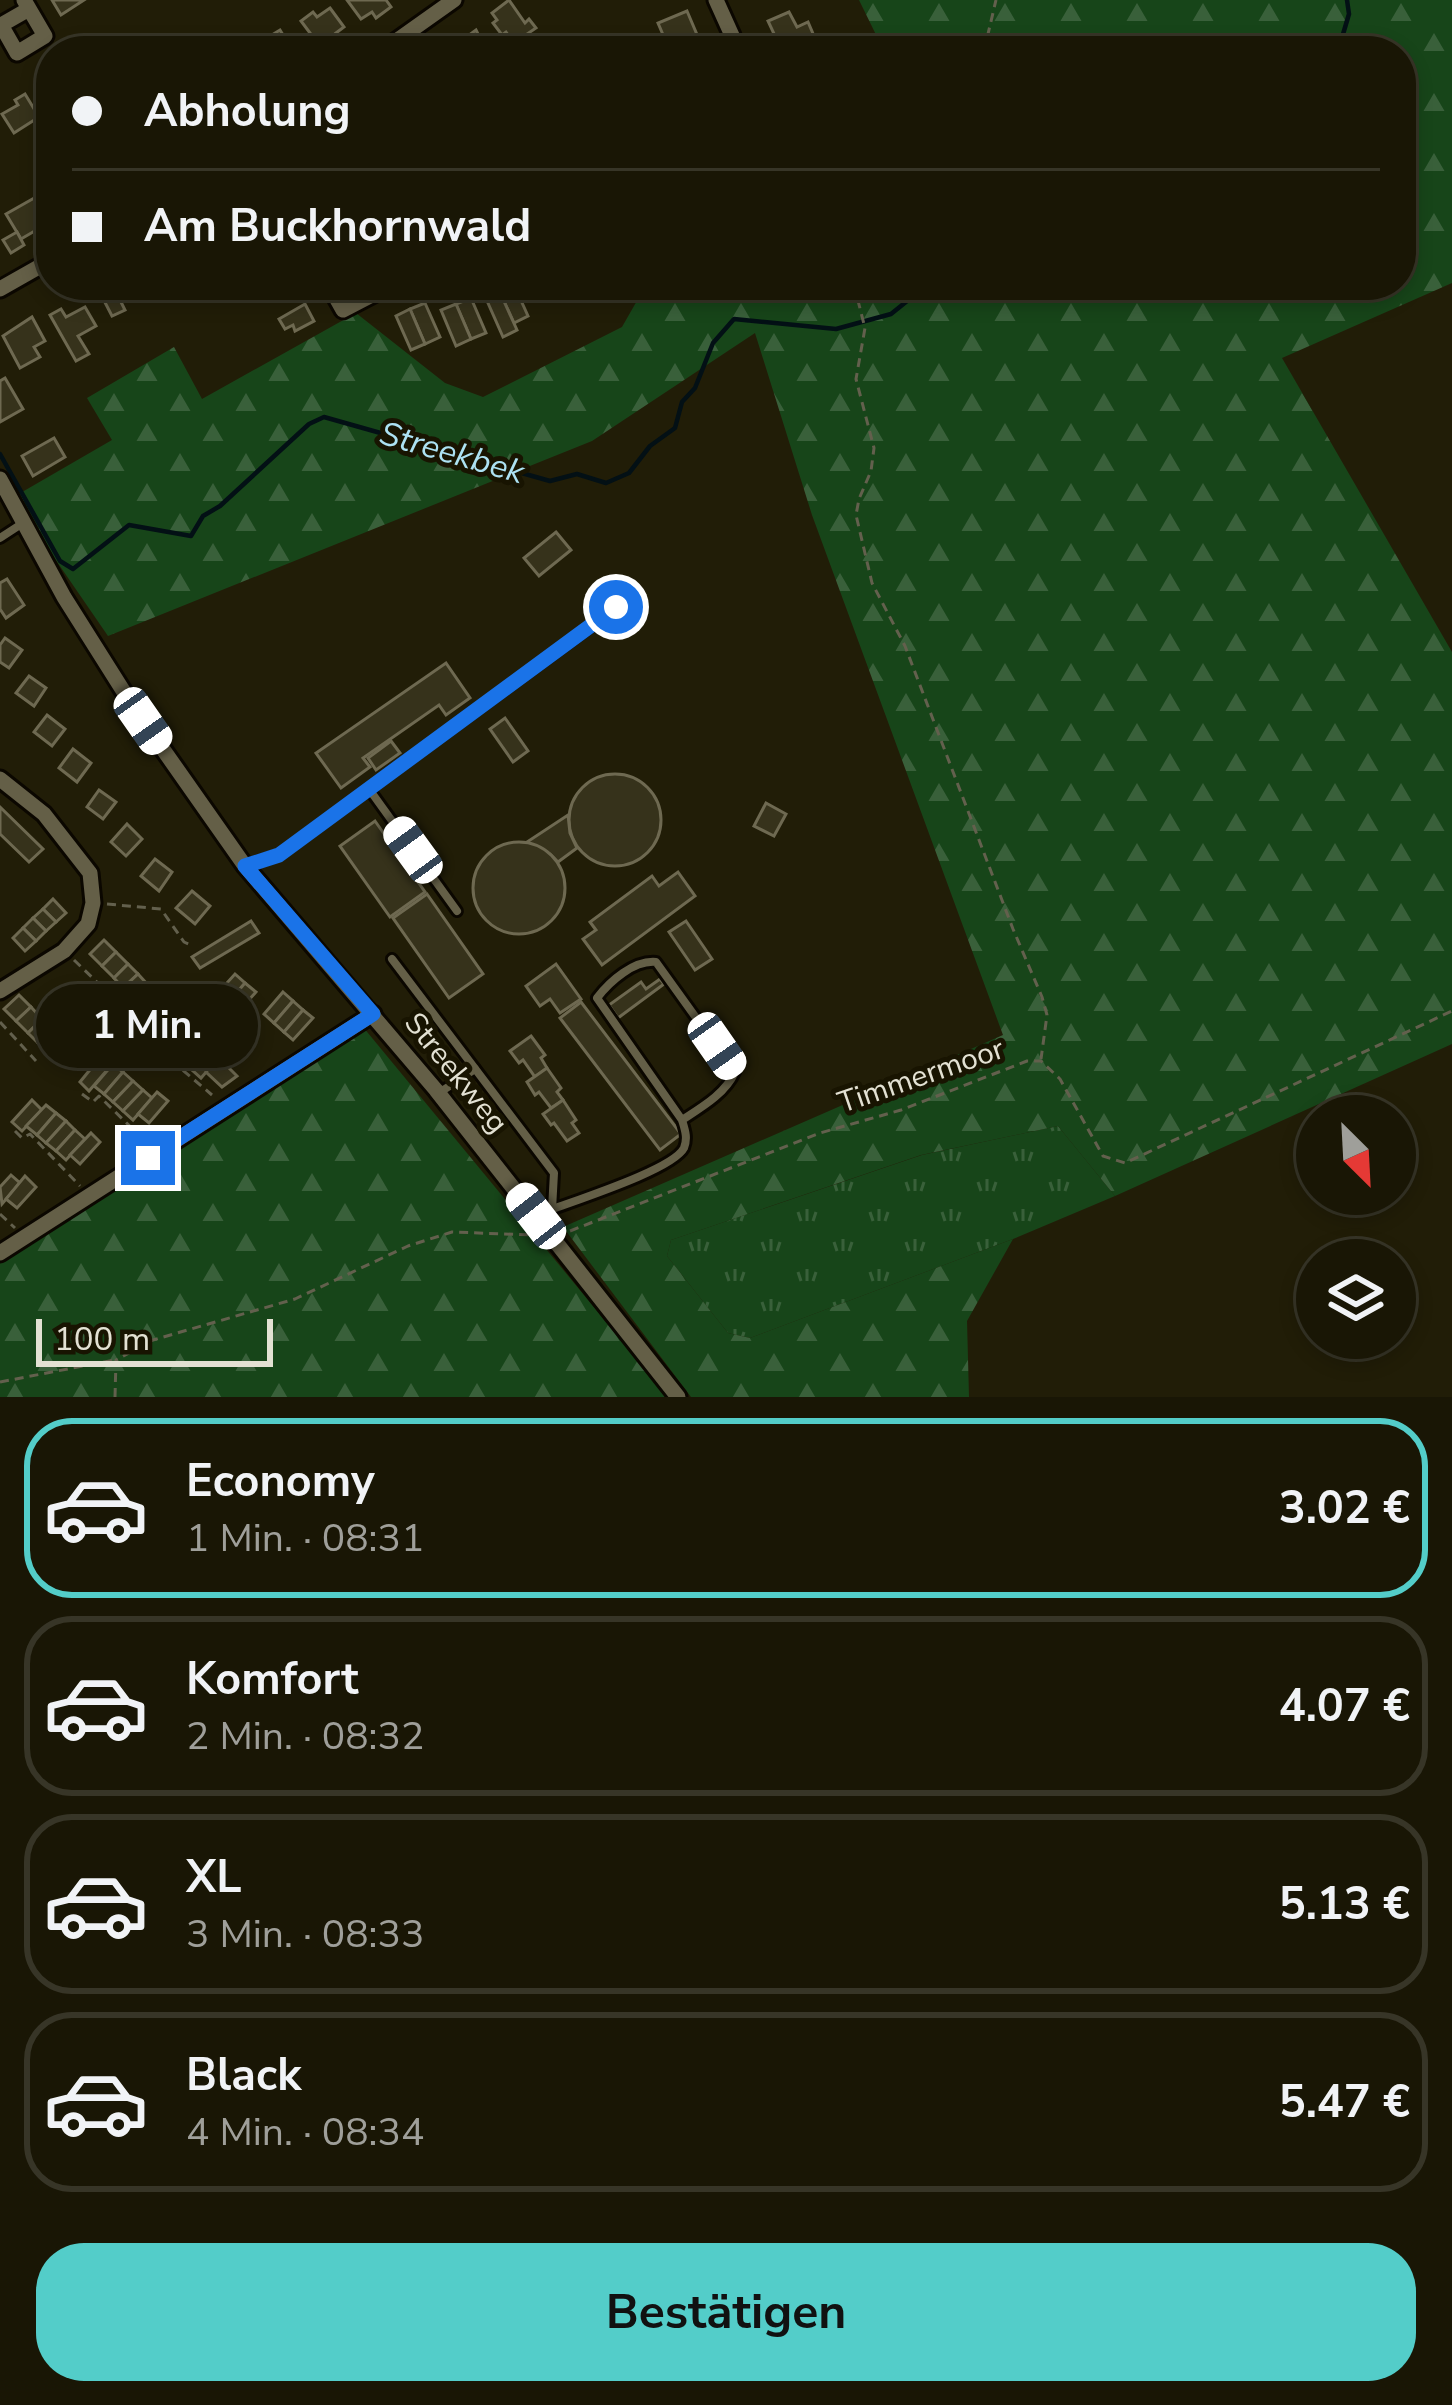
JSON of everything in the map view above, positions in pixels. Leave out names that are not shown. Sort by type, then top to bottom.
[{"type":"street","points":[[403,36],[454,0]]},
{"type":"street","points":[[716,0],[733,36]]},
{"type":"street","points":[[0,289],[36,269]]},
{"type":"street","points":[[337,300],[343,310],[362,300]]},
{"type":"street","name":"Streekweg","points":[[0,479],[64,597],[134,708],[245,866],[544,1213],[552,1238],[678,1397]]},
{"type":"street","points":[[0,779],[44,814],[90,873],[93,903],[88,924],[64,950],[0,991]]},
{"type":"street","points":[[0,1253],[373,1014]]},
{"type":"lane","points":[[0,538],[24,522]]},
{"type":"lane","points":[[245,866],[279,855],[616,607]]},
{"type":"lane","points":[[369,789],[457,911]]},
{"type":"lane","points":[[392,959],[554,1173],[544,1213]]},
{"type":"lane","points":[[544,1213],[668,1165],[685,1146],[682,1120],[596,998],[642,961],[656,962],[735,1072],[720,1092],[682,1120]]},
{"type":"lane","points":[[439,1094],[475,1069]]},
{"type":"path","points":[[988,36],[996,0]]},
{"type":"path","points":[[859,300],[865,328],[856,380],[871,430],[874,460],[856,514],[872,584],[904,646],[1042,997],[1047,1015],[1041,1061]]},
{"type":"path","points":[[93,903],[161,909],[184,942],[193,946]]},
{"type":"path","points":[[64,950],[123,1007]]},
{"type":"path","name":"Timmermoor","points":[[552,1238],[820,1132],[902,1110],[1027,1061],[1041,1061],[1060,1079],[1102,1156],[1125,1163],[1452,1011]]},
{"type":"path","points":[[0,1022],[36,1060]]},
{"type":"path","points":[[148,1050],[159,1059],[165,1054],[228,1108]]},
{"type":"path","points":[[82,1094],[93,1102],[99,1096],[157,1152]]},
{"type":"path","points":[[15,1131],[22,1138],[29,1134],[89,1196]]},
{"type":"path","points":[[0,1382],[116,1360],[153,1340],[295,1299],[408,1246],[452,1232],[552,1238]]},
{"type":"path","points":[[115,1397],[116,1360]]},
{"type":"green space","points":[[859,0],[1452,0],[1452,283],[1416,299],[1416,36],[877,36]]},
{"type":"green space","points":[[637,300],[1413,300],[1282,358],[1452,652],[1452,1044],[1339,1095],[1296,1095],[1296,1114],[1115,1196],[1058,1126],[921,1155],[671,1240],[667,1256],[728,1333],[750,1338],[1013,1239],[967,1321],[969,1397],[691,1397],[563,1227],[1003,1035],[812,515],[755,333],[592,441],[108,636],[17,495],[112,440],[87,398],[174,347],[202,399],[356,313],[445,383],[483,397],[622,327]]},
{"type":"green space","points":[[363,1027],[668,1397],[0,1397],[0,1263]]},
{"type":"green space","points":[[1058,1126],[1115,1196],[750,1338],[728,1333],[667,1256],[671,1240],[922,1155]]},
{"type":"building","points":[[52,0],[84,0],[61,15]]},
{"type":"building","points":[[347,0],[386,0],[391,7],[376,18],[372,12],[361,19]]},
{"type":"building","points":[[509,0],[525,23],[529,19],[536,28],[524,36],[502,35],[492,13]]},
{"type":"building","points":[[330,8],[344,27],[336,36],[312,36],[301,21],[313,12],[317,17]]},
{"type":"building","points":[[687,11],[698,36],[664,36],[658,23]]},
{"type":"building","points":[[789,12],[797,27],[808,22],[814,36],[775,36],[768,21]]},
{"type":"building","points":[[25,94],[36,119],[14,133],[2,114],[18,105],[15,100]]},
{"type":"building","points":[[36,197],[36,230],[21,239],[6,214]]},
{"type":"building","points":[[17,232],[24,245],[11,253],[3,240]]},
{"type":"building","points":[[104,300],[120,300],[125,310],[112,316]]},
{"type":"building","points":[[472,300],[486,333],[471,339],[456,304]]},
{"type":"building","points":[[487,300],[503,300],[517,330],[503,337]]},
{"type":"building","points":[[503,300],[521,300],[528,316],[514,323]]},
{"type":"building","points":[[425,303],[440,337],[425,344],[410,309]]},
{"type":"building","points":[[305,304],[314,321],[295,331],[293,325],[285,329],[279,319]]},
{"type":"building","points":[[456,304],[471,339],[456,346],[441,310]]},
{"type":"building","points":[[85,307],[96,326],[78,336],[89,354],[76,361],[50,315],[61,309],[66,317]]},
{"type":"building","points":[[410,309],[425,344],[411,350],[396,316]]},
{"type":"building","points":[[32,317],[45,341],[34,347],[40,357],[20,368],[3,336]]},
{"type":"building","points":[[5,378],[23,409],[0,422],[0,381]]},
{"type":"building","points":[[54,438],[65,457],[33,476],[22,456]]},
{"type":"building","points":[[556,532],[571,550],[539,576],[524,558]]},
{"type":"building","points":[[7,579],[24,605],[6,618],[0,609],[0,583]]},
{"type":"building","points":[[5,638],[22,650],[9,668],[0,662]]},
{"type":"building","points":[[446,663],[470,698],[446,715],[439,705],[363,758],[370,767],[341,788],[316,753]]},
{"type":"building","points":[[29,676],[46,688],[34,706],[16,693]]},
{"type":"building","points":[[47,715],[65,729],[52,746],[34,732]]},
{"type":"building","points":[[505,718],[528,751],[513,762],[490,729]]},
{"type":"building","points":[[391,741],[400,753],[376,770],[368,758]]},
{"type":"building","points":[[73,749],[91,763],[77,782],[59,768]]},
{"type":"building","points":[[615,774],[633,777],[648,787],[658,802],[658,838],[648,853],[633,863],[615,866],[597,863],[582,853],[572,838],[569,820],[572,802],[582,787],[597,777]]},
{"type":"building","points":[[99,790],[116,802],[103,819],[87,807]]},
{"type":"building","points":[[766,803],[786,814],[774,836],[754,826]]},
{"type":"building","points":[[0,807],[43,849],[29,862],[0,834]]},
{"type":"building","points":[[568,815],[577,848],[558,862],[527,842]]},
{"type":"building","points":[[375,821],[425,892],[390,917],[340,846]]},
{"type":"building","points":[[127,824],[142,839],[126,856],[111,842]]},
{"type":"building","points":[[519,842],[551,856],[565,888],[551,920],[519,934],[487,920],[473,888],[487,856]]},
{"type":"building","points":[[155,859],[172,872],[159,891],[141,876]]},
{"type":"building","points":[[678,872],[695,896],[602,965],[583,939],[596,930],[590,922],[652,876],[659,886]]},
{"type":"building","points":[[192,891],[210,906],[195,924],[176,908]]},
{"type":"building","points":[[427,894],[483,974],[449,998],[393,918]]},
{"type":"building","points":[[53,899],[66,913],[56,922],[43,909]]},
{"type":"building","points":[[43,909],[56,922],[46,931],[33,918]]},
{"type":"building","points":[[33,918],[46,931],[36,941],[23,928]]},
{"type":"building","points":[[251,921],[259,933],[200,968],[192,957]]},
{"type":"building","points":[[686,921],[712,959],[695,970],[669,932]]},
{"type":"building","points":[[23,928],[36,941],[25,951],[13,938]]},
{"type":"building","points":[[104,940],[116,952],[102,966],[90,954]]},
{"type":"building","points":[[116,952],[128,964],[114,978],[102,966]]},
{"type":"building","points":[[128,964],[138,974],[123,988],[114,978]]},
{"type":"building","points":[[556,964],[581,999],[560,1013],[550,999],[540,1006],[526,986]]},
{"type":"building","points":[[138,974],[148,985],[134,999],[123,988]]},
{"type":"building","points":[[235,974],[245,983],[227,1004],[216,995]]},
{"type":"building","points":[[660,979],[664,984],[618,1018],[609,1005],[641,982],[646,989]]},
{"type":"building","points":[[245,983],[256,992],[237,1013],[227,1004]]},
{"type":"building","points":[[283,992],[293,1001],[274,1023],[264,1014]]},
{"type":"building","points":[[19,995],[31,1007],[16,1021],[4,1009]]},
{"type":"building","points":[[293,1001],[303,1010],[284,1032],[274,1023]]},
{"type":"building","points":[[581,1002],[681,1134],[660,1150],[560,1018]]},
{"type":"building","points":[[31,1007],[42,1019],[28,1033],[16,1021]]},
{"type":"building","points":[[303,1010],[313,1018],[293,1040],[284,1032]]},
{"type":"building","points":[[42,1019],[52,1029],[38,1043],[28,1033]]},
{"type":"building","points":[[165,1020],[175,1029],[158,1049],[147,1040]]},
{"type":"building","points":[[180,1022],[191,1032],[173,1053],[162,1044]]},
{"type":"building","points":[[52,1029],[63,1040],[48,1054],[38,1043]]},
{"type":"building","points":[[191,1032],[200,1040],[182,1061],[173,1053]]},
{"type":"building","points":[[531,1036],[545,1055],[541,1058],[547,1068],[535,1077],[510,1051]]},
{"type":"building","points":[[200,1040],[210,1047],[191,1069],[182,1061]]},
{"type":"building","points":[[210,1047],[220,1056],[201,1078],[191,1069]]},
{"type":"building","points":[[223,1050],[235,1060],[228,1067],[237,1076],[222,1087],[206,1072]]},
{"type":"building","points":[[98,1060],[108,1069],[89,1091],[80,1082]]},
{"type":"building","points":[[113,1064],[123,1072],[104,1094],[94,1086]]},
{"type":"building","points":[[547,1068],[563,1100],[551,1108],[527,1082]]},
{"type":"building","points":[[123,1072],[133,1081],[113,1102],[104,1094]]},
{"type":"building","points":[[133,1081],[143,1090],[123,1111],[113,1102]]},
{"type":"building","points":[[143,1090],[152,1098],[133,1120],[123,1111]]},
{"type":"building","points":[[157,1092],[168,1101],[149,1123],[138,1114]]},
{"type":"building","points":[[32,1100],[42,1110],[22,1131],[12,1122]]},
{"type":"building","points":[[563,1100],[579,1133],[567,1141],[543,1114]]},
{"type":"building","points":[[46,1105],[56,1113],[37,1135],[26,1126]]},
{"type":"building","points":[[56,1113],[66,1121],[46,1143],[37,1135]]},
{"type":"building","points":[[66,1121],[75,1130],[56,1151],[46,1143]]},
{"type":"building","points":[[75,1130],[85,1139],[66,1160],[56,1151]]},
{"type":"building","points":[[91,1133],[100,1142],[80,1164],[70,1155]]},
{"type":"building","points":[[11,1175],[20,1183],[2,1204],[0,1187]]},
{"type":"building","points":[[25,1176],[36,1187],[17,1208],[6,1199]]},
{"type":"waterway","name":"Streekbek","points":[[1342,36],[1349,14],[1347,0]]},
{"type":"waterway","name":"Streekbek","points":[[0,454],[60,561],[73,569],[129,525],[191,536],[203,516],[309,424],[324,417],[550,481],[577,474],[606,483],[629,473],[650,446],[675,428],[682,402],[695,388],[713,343],[734,319],[836,329],[891,314],[908,300]]},
{"type":"route","points":[[148,1158],[373,1014],[245,866],[279,855],[616,607]]}]
